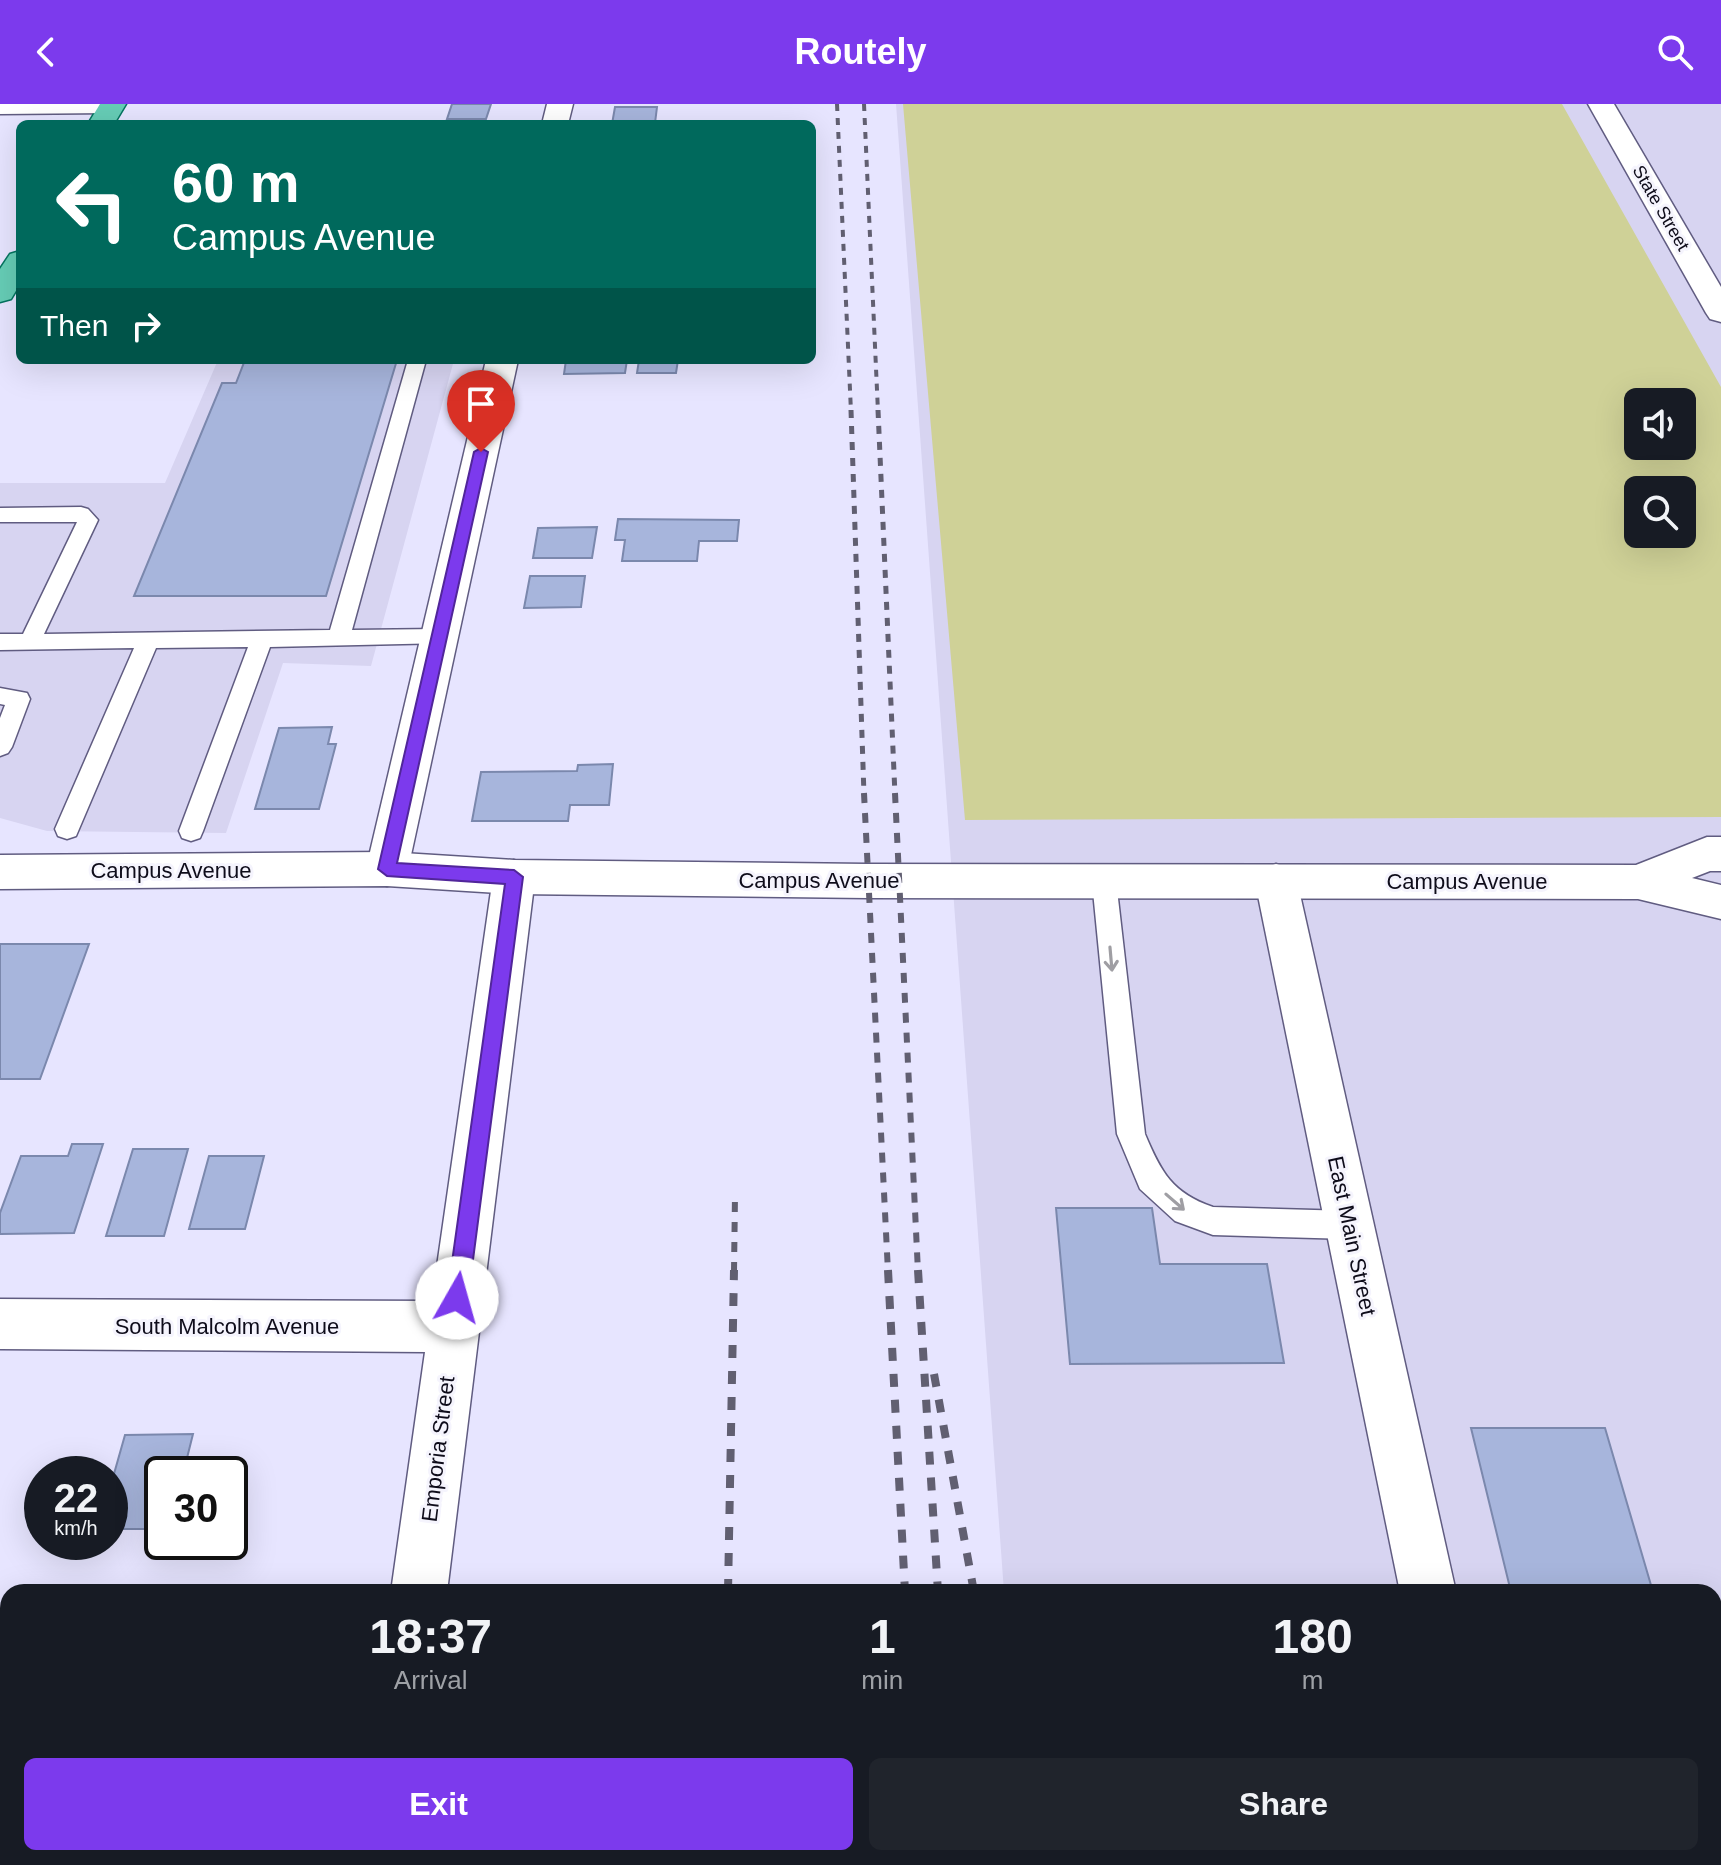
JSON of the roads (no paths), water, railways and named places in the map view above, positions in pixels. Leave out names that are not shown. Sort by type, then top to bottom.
[{"type":"main road","points":[[0,293],[16,267]]},
{"type":"street","name":"State Street","points":[[1601,104],[1721,313]]},
{"type":"street","points":[[387,869],[501,364]]},
{"type":"street","name":"Campus Avenue","points":[[1638,882],[1707,854],[1721,854]]},
{"type":"street","name":"Campus Avenue","points":[[0,872],[387,869],[514,877],[1638,882],[1721,902]]},
{"type":"street","name":"Emporia Street","points":[[420,1584],[514,877]]},
{"type":"street","name":"East Main Street","points":[[1276,881],[1426,1584]]},
{"type":"street","name":"South Malcolm Avenue","points":[[0,1324],[453,1327]]},
{"type":"lane","points":[[0,109],[108,112]]},
{"type":"lane","points":[[339,638],[416,364]]},
{"type":"lane","points":[[0,515],[81,514],[88,520],[30,641]]},
{"type":"lane","points":[[0,642],[439,637]]},
{"type":"lane","points":[[191,831],[262,639]]},
{"type":"lane","points":[[67,829],[149,640]]},
{"type":"lane","points":[[0,696],[19,699],[0,747]]},
{"type":"lane","points":[[1104,881],[1131,1134],[1150,1180],[1185,1211],[1213,1221],[1350,1225]]},
{"type":"railway","points":[[837,104],[851,412]]},
{"type":"railway","points":[[864,104],[878,412]]},
{"type":"railway","points":[[851,410],[864,795]]},
{"type":"railway","points":[[878,410],[895,795]]},
{"type":"railway","points":[[864,793],[888,1272]]},
{"type":"railway","points":[[895,793],[918,1272]]},
{"type":"railway","points":[[734,1272],[735,1195]]},
{"type":"railway","points":[[728,1584],[734,1270]]},
{"type":"railway","points":[[888,1270],[905,1584]]},
{"type":"railway","points":[[918,1270],[938,1584]]},
{"type":"railway","points":[[934,1374],[973,1584]]}]
